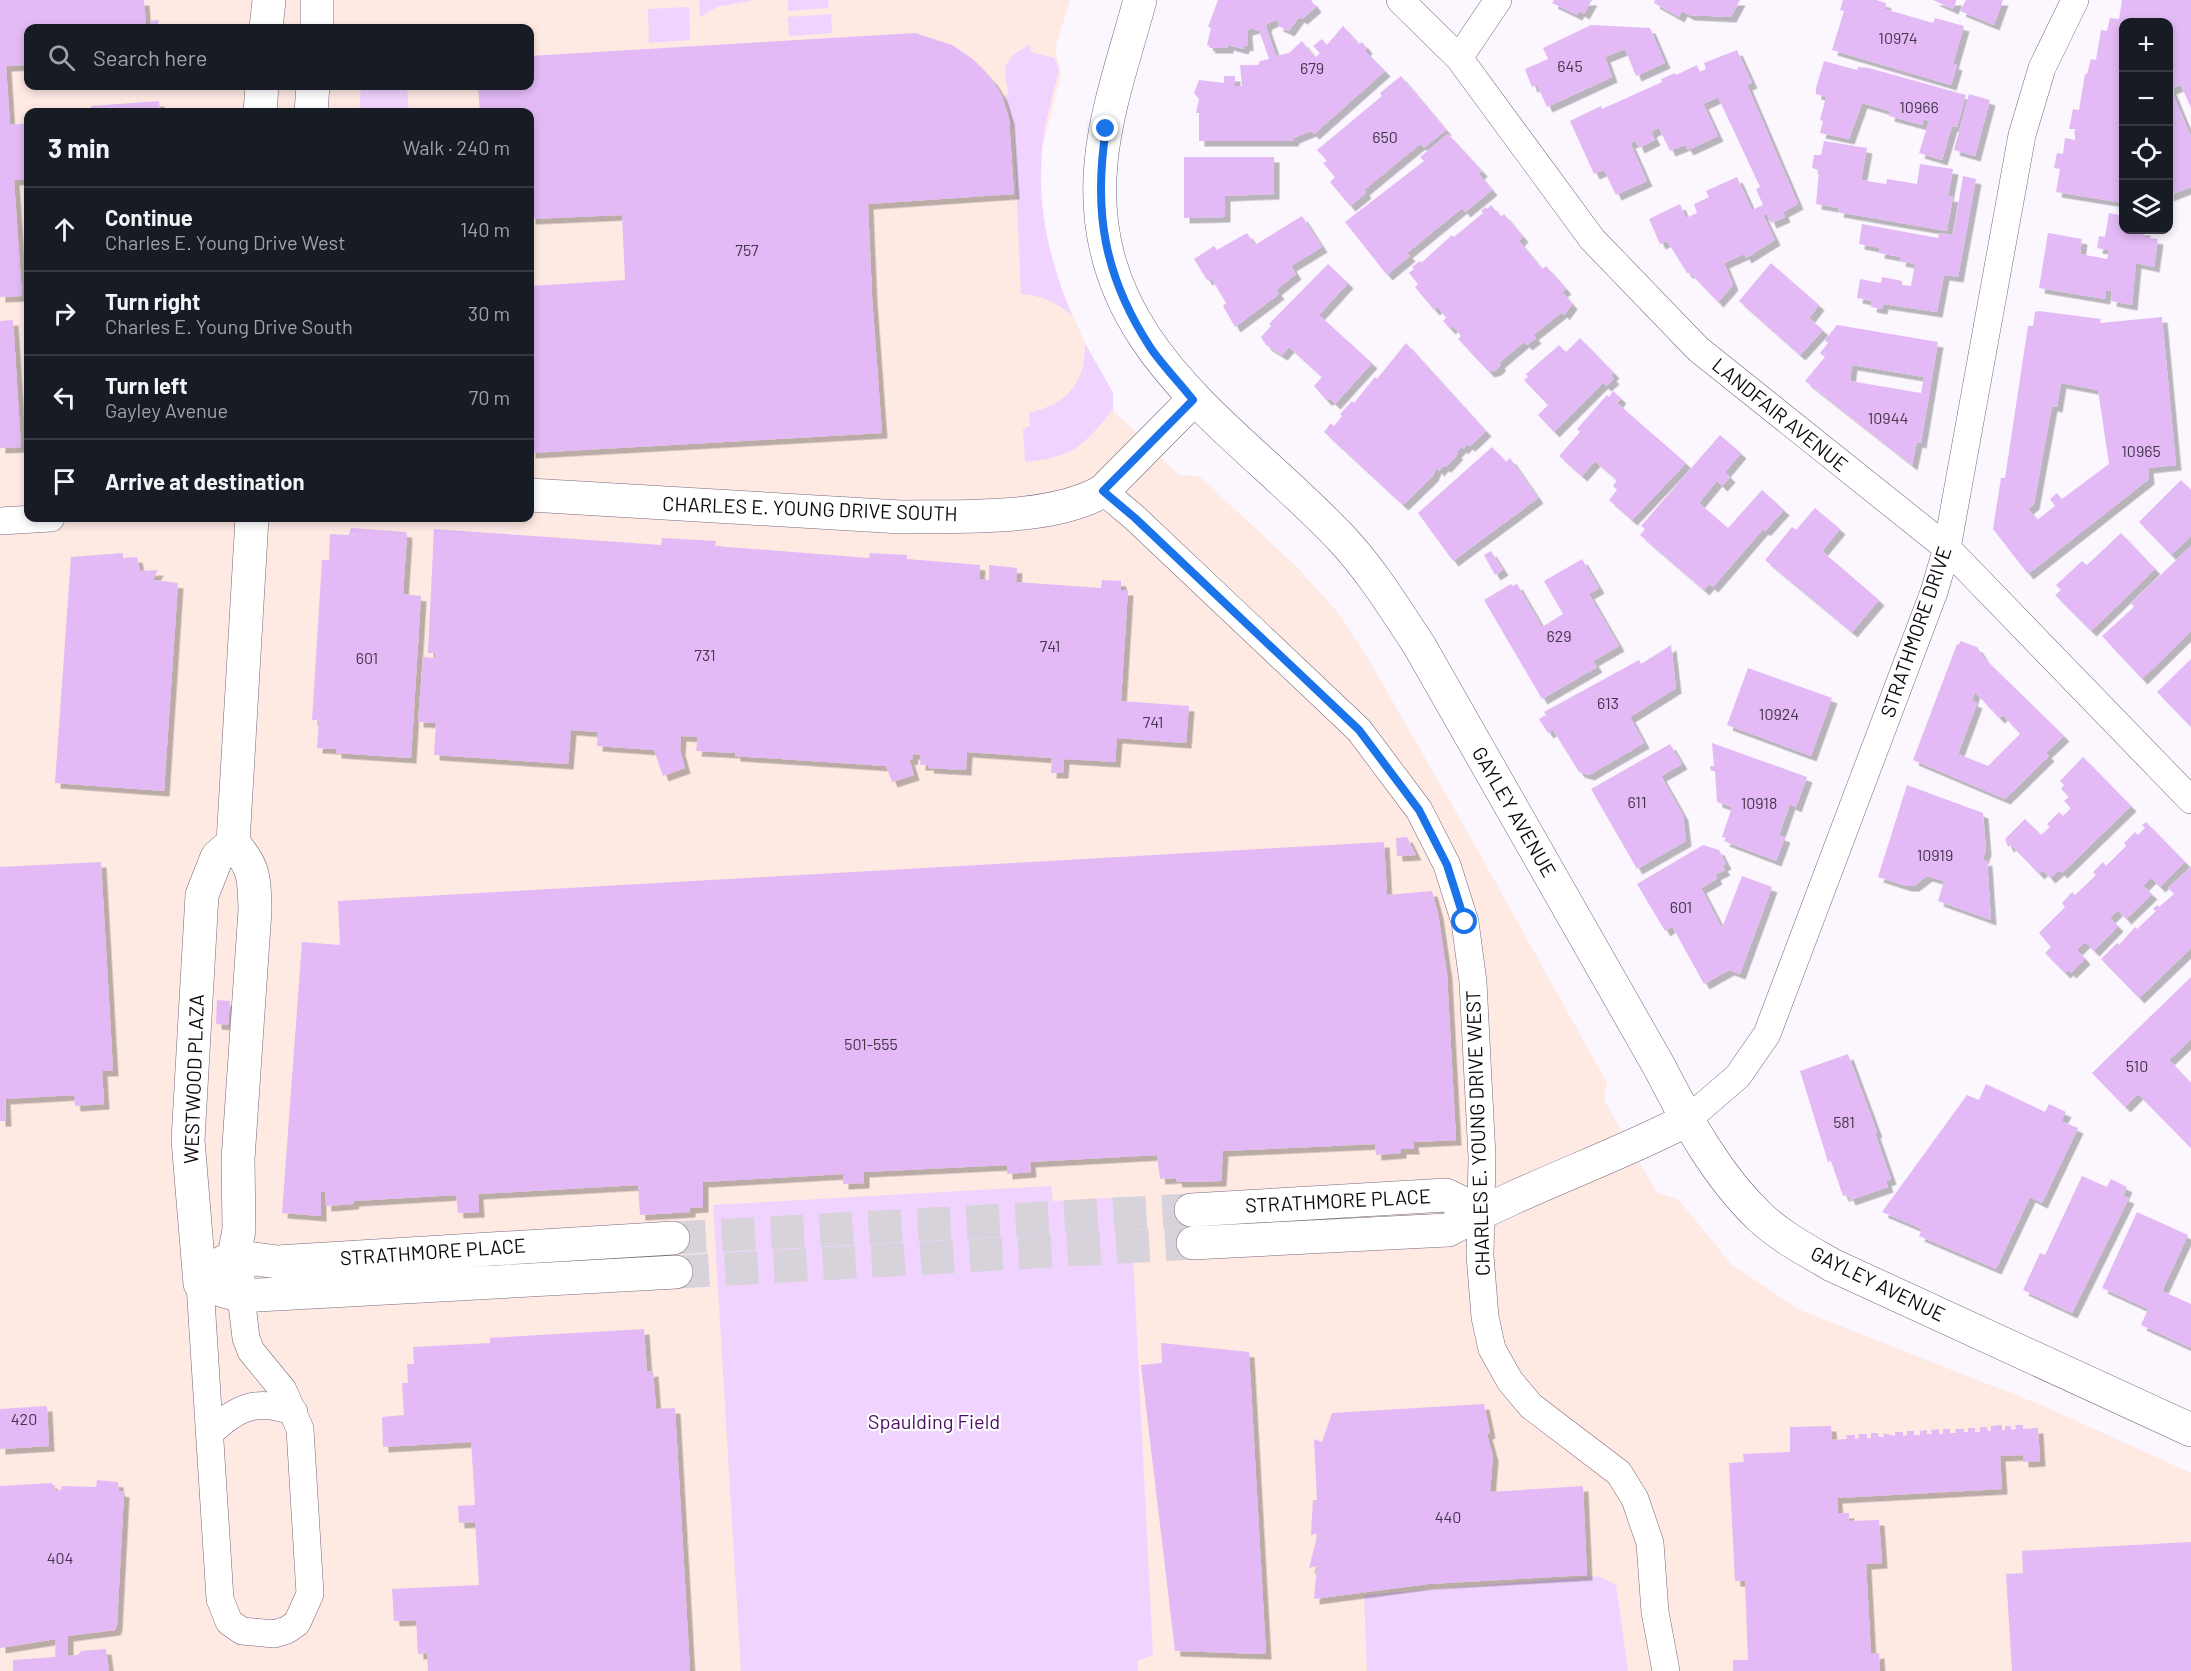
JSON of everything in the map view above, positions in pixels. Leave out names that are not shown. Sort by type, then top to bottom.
[{"type":"street","points":[[266,24],[268,0]]},
{"type":"street","points":[[317,0],[317,24]]},
{"type":"street","name":"GAYLEY AVENUE","points":[[1140,0],[1106,129],[1101,164],[1100,216],[1107,253],[1124,301],[1151,348],[1193,400],[1342,539],[1378,582],[1419,645],[1660,1068],[1687,1120],[1739,1195],[1761,1218],[1795,1243],[1832,1265],[2191,1430]]},
{"type":"street","name":"LANDFAIR AVENUE","points":[[1400,0],[1459,58],[1592,239],[1698,349],[1947,548],[2191,800]]},
{"type":"street","points":[[1459,58],[1498,0]]},
{"type":"street","name":"STRATHMORE DRIVE","points":[[1687,1120],[1738,1076],[1767,1034],[1934,592],[1947,548],[2022,135],[2043,68],[2075,0]]},
{"type":"street","points":[[260,108],[262,90]]},
{"type":"street","points":[[311,108],[313,90]]},
{"type":"street","name":"CHARLES E. YOUNG DRIVE SOUTH","points":[[534,495],[848,515],[960,516],[1055,509],[1084,502],[1103,491],[1193,400]]},
{"type":"street","name":"CHARLES E. YOUNG DRIVE WEST","points":[[1103,491],[1135,518],[1359,730],[1419,810],[1447,865],[1465,922],[1474,990],[1482,1157],[1480,1255],[1484,1307],[1492,1349],[1510,1381],[1532,1406],[1619,1473],[1635,1499],[1650,1543],[1655,1612],[1666,1671]]},
{"type":"street","points":[[0,521],[24,520]]},
{"type":"street","points":[[233,843],[252,522]]},
{"type":"street","name":"WESTWOOD PLAZA","points":[[233,843],[249,861],[253,872],[255,910],[238,1159],[239,1230],[234,1256],[246,1338],[251,1351],[283,1390],[300,1429],[310,1594],[297,1623],[287,1630],[274,1634],[242,1631],[229,1622],[220,1599],[188,1140],[202,895],[217,857],[233,843]]},
{"type":"street","name":"STRATHMORE PLACE","points":[[1193,1243],[1448,1230],[1481,1212],[1626,1150],[1687,1120]]},
{"type":"street","name":"STRATHMORE PLACE","points":[[1191,1210],[1446,1195],[1481,1212]]},
{"type":"street","name":"STRATHMORE PLACE","points":[[234,1256],[277,1262],[673,1238]]},
{"type":"street","points":[[199,1280],[234,1256]]},
{"type":"street","name":"STRATHMORE PLACE","points":[[199,1280],[241,1296],[676,1272]]},
{"type":"street","points":[[210,1433],[237,1410],[251,1406],[279,1406],[294,1412]]},
{"type":"shaded area","points":[[0,0],[1070,0],[1055,48],[1061,74],[1042,149],[1041,192],[1047,244],[1055,274],[1085,343],[1113,393],[1113,410],[1179,475],[1199,476],[1297,567],[1339,614],[1367,657],[1463,824],[1607,1083],[1604,1100],[1657,1193],[1678,1199],[1731,1264],[1800,1310],[2046,1407],[2191,1473],[2191,1671],[0,1671]]},
{"type":"green space","points":[[699,0],[754,0],[717,7],[700,17]]},
{"type":"green space","points":[[788,0],[828,0],[829,8],[788,11]]},
{"type":"green space","points":[[689,7],[690,40],[649,43],[648,9]]},
{"type":"green space","points":[[831,14],[832,33],[789,36],[788,17]]},
{"type":"green space","points":[[1030,45],[1031,52],[1054,58],[1059,69],[1043,140],[1041,193],[1052,256],[1072,316],[1048,300],[1021,294],[1014,133],[1005,96],[1009,93],[1005,76],[1010,58]]},
{"type":"green space","points":[[361,90],[407,90],[409,108],[359,108]]},
{"type":"green space","points":[[1085,343],[1113,393],[1113,410],[1076,448],[1055,457],[1025,462],[1023,429],[1030,426],[1029,413],[1054,404],[1072,390],[1082,370]]},
{"type":"green space","name":"Spaulding Field","points":[[1051,1186],[1053,1201],[1130,1197],[1153,1655],[1137,1661],[1138,1671],[741,1671],[713,1205]]},
{"type":"green space","points":[[1598,1576],[1616,1585],[1628,1671],[1367,1671],[1364,1595]]},
{"type":"building","points":[[0,0],[144,0],[146,24],[24,24],[24,65],[6,66],[10,125],[24,123],[24,179],[14,180],[22,296],[0,297]]},
{"type":"building","points":[[1218,0],[1311,0],[1316,7],[1302,19],[1299,17],[1289,31],[1278,26],[1279,22],[1276,20],[1267,24],[1276,56],[1289,53],[1302,41],[1315,58],[1320,53],[1313,46],[1322,39],[1327,45],[1343,26],[1359,44],[1362,42],[1367,48],[1365,51],[1385,71],[1314,134],[1311,131],[1294,138],[1293,141],[1199,141],[1199,113],[1196,113],[1199,99],[1194,93],[1199,80],[1224,83],[1224,76],[1235,76],[1235,86],[1242,86],[1240,65],[1258,65],[1260,61],[1269,59],[1259,30],[1256,31],[1255,28],[1247,30],[1248,46],[1245,45],[1243,49],[1228,45],[1228,48],[1209,48],[1210,46],[1207,45],[1211,28],[1208,27]]},
{"type":"building","points":[[1554,0],[1592,0],[1584,14],[1579,11],[1577,15],[1552,3]]},
{"type":"building","points":[[1655,0],[1740,0],[1731,17],[1689,15],[1682,11],[1679,17],[1654,3]]},
{"type":"building","points":[[1843,0],[1876,0],[1886,3],[1885,9],[1933,23],[1935,18],[1964,26],[1953,64],[1957,65],[1951,85],[1832,50],[1844,11],[1840,10]]},
{"type":"building","points":[[1933,0],[1956,0],[1956,2],[1953,9]]},
{"type":"building","points":[[1966,0],[2003,0],[1994,25],[1960,11]]},
{"type":"building","points":[[2122,0],[2191,0],[2191,108],[2181,85],[2173,88],[2173,18],[2119,18]]},
{"type":"building","points":[[2110,18],[2119,19],[2119,202],[2056,192],[2060,169],[2054,168],[2057,153],[2063,154],[2065,138],[2075,140],[2075,129],[2069,129],[2073,109],[2079,110],[2085,74],[2087,74],[2091,59],[2096,60],[2101,30],[2107,31]]},
{"type":"building","points":[[158,20],[158,24],[151,24],[150,21]]},
{"type":"building","points":[[1591,25],[1650,28],[1665,63],[1636,76],[1625,49],[1605,57],[1612,77],[1547,107],[1537,85],[1532,87],[1525,69],[1548,59],[1543,48]]},
{"type":"building","points":[[915,33],[952,45],[974,60],[993,81],[1002,96],[1009,119],[1014,194],[868,204],[882,433],[534,453],[534,286],[625,280],[622,215],[534,219],[534,108],[480,108],[478,90],[534,90],[534,56]]},
{"type":"building","points":[[1737,50],[1752,83],[1747,85],[1798,204],[1783,212],[1785,217],[1771,223],[1767,214],[1763,215],[1775,240],[1746,258],[1744,254],[1724,263],[1733,285],[1718,302],[1690,273],[1687,273],[1667,241],[1660,244],[1649,219],[1680,204],[1686,218],[1697,213],[1694,204],[1709,197],[1706,191],[1737,177],[1752,210],[1763,205],[1756,189],[1760,187],[1718,97],[1703,104],[1718,136],[1688,150],[1685,145],[1670,151],[1659,128],[1651,132],[1655,140],[1639,148],[1636,141],[1630,143],[1647,181],[1616,195],[1604,170],[1594,174],[1570,121],[1662,82],[1661,79],[1675,73],[1676,75],[1697,65],[1700,72],[1706,69],[1704,63]]},
{"type":"building","points":[[1824,61],[1857,70],[1858,67],[1869,68],[1966,95],[1957,127],[1952,126],[1942,160],[1919,153],[1929,121],[1924,119],[1922,125],[1889,116],[1890,111],[1862,103],[1849,139],[1820,133],[1823,121],[1820,120],[1826,97],[1816,94],[1816,88]]},
{"type":"building","points":[[1401,76],[1446,130],[1424,148],[1420,144],[1364,190],[1366,193],[1350,206],[1330,182],[1335,177],[1323,163],[1327,161],[1317,150],[1382,96],[1380,93]]},
{"type":"building","points":[[1969,94],[1990,100],[1975,156],[1954,150]]},
{"type":"building","points":[[2173,94],[2191,137],[2191,187],[2173,194]]},
{"type":"building","points":[[159,101],[160,108],[91,108],[91,106]]},
{"type":"building","points":[[1448,134],[1482,171],[1479,174],[1492,190],[1465,212],[1462,208],[1407,253],[1410,256],[1387,275],[1345,222],[1424,161],[1420,157]]},
{"type":"building","points":[[1824,141],[1867,148],[1861,180],[1886,184],[1887,179],[1917,184],[1920,164],[1953,169],[1948,196],[1953,197],[1947,231],[1838,212],[1839,208],[1816,204],[1819,170],[1812,168],[1814,155],[1821,155]]},
{"type":"building","points":[[1184,157],[1274,157],[1274,194],[1225,196],[1225,217],[1184,218]]},
{"type":"building","points":[[1963,176],[1976,179],[1958,277],[1944,275],[1937,312],[1883,304],[1882,309],[1871,307],[1872,301],[1857,298],[1860,279],[1881,283],[1882,277],[1902,281],[1902,285],[1911,286],[1915,264],[1900,261],[1901,257],[1879,253],[1880,248],[1859,244],[1862,224],[1938,238],[1939,233],[1953,235]]},
{"type":"building","points":[[1491,205],[1501,217],[1504,214],[1523,237],[1519,241],[1542,269],[1546,266],[1566,289],[1562,292],[1572,304],[1564,315],[1562,312],[1533,335],[1536,338],[1527,345],[1524,342],[1499,363],[1501,365],[1496,370],[1489,372],[1458,339],[1461,336],[1453,326],[1450,329],[1443,321],[1446,318],[1438,307],[1434,310],[1415,287],[1418,284],[1409,273],[1414,269],[1412,267],[1420,261],[1421,263]]},
{"type":"building","points":[[2109,213],[2119,215],[2119,234],[2144,234],[2144,237],[2158,239],[2154,267],[2136,263],[2132,305],[2111,301],[2112,291],[2106,290],[2105,299],[2039,288],[2048,233],[2082,239],[2080,254],[2107,259],[2109,250],[2097,248],[2099,236],[2105,237]]},
{"type":"building","points":[[1302,216],[1322,247],[1291,266],[1296,274],[1276,290],[1279,294],[1235,327],[1223,306],[1226,303],[1211,278],[1207,280],[1194,259],[1214,246],[1217,250],[1247,233],[1255,245]]},
{"type":"building","points":[[1771,263],[1819,305],[1809,318],[1823,330],[1800,355],[1739,301]]},
{"type":"building","points":[[1328,264],[1348,283],[1319,315],[1372,363],[1335,404],[1330,399],[1326,400],[1314,386],[1322,377],[1289,347],[1282,355],[1266,345],[1261,337],[1271,326],[1269,324]]},
{"type":"building","points":[[2035,312],[2101,319],[2100,323],[2162,317],[2176,465],[2148,468],[2149,479],[2028,574],[1993,529],[2001,478],[2005,478],[2028,326],[2033,326]],"holes":[[[2061,383],[2098,390],[2109,464],[2062,499],[2057,493],[2050,499],[2055,506],[2037,520],[2028,509],[2034,504],[2052,406],[2057,407]]]},
{"type":"building","points":[[13,320],[21,447],[0,448],[0,321]]},
{"type":"building","points":[[1837,325],[1938,342],[1921,443],[1917,442],[1912,465],[1805,381],[1825,357],[1820,353],[1828,343],[1825,340]],"holes":[[[1852,365],[1924,377],[1921,393],[1850,381]]]},
{"type":"building","points":[[1580,338],[1614,373],[1611,376],[1614,379],[1606,386],[1603,383],[1554,432],[1538,415],[1548,405],[1524,380],[1528,377],[1526,374],[1559,345],[1566,352]]},
{"type":"building","points":[[1406,343],[1486,431],[1470,446],[1467,444],[1463,449],[1461,447],[1446,467],[1443,466],[1439,471],[1436,468],[1433,476],[1403,505],[1324,432],[1331,423],[1334,426],[1342,416],[1340,414],[1352,401],[1354,403],[1375,377],[1377,379]]},
{"type":"building","points":[[1613,391],[1621,398],[1617,403],[1686,463],[1632,520],[1609,500],[1617,490],[1613,486],[1617,480],[1595,461],[1582,476],[1559,456],[1580,432],[1577,429]]},
{"type":"building","points":[[1720,435],[1741,453],[1725,472],[1730,477],[1722,486],[1717,481],[1699,503],[1728,528],[1762,490],[1784,510],[1765,531],[1763,529],[1713,587],[1709,584],[1704,590],[1640,535],[1645,529],[1641,526]]},
{"type":"building","points":[[1492,447],[1506,462],[1510,458],[1538,498],[1453,561],[1418,513]]},
{"type":"building","points":[[2181,480],[2191,490],[2191,536],[2171,555],[2139,522]]},
{"type":"building","points":[[1815,508],[1840,529],[1822,551],[1879,600],[1852,632],[1765,560],[1792,527],[1796,530]]},
{"type":"building","points":[[351,528],[406,532],[407,535],[403,594],[421,596],[411,758],[336,753],[336,749],[317,748],[319,720],[312,720],[322,560],[329,560],[330,534],[349,535]]},
{"type":"building","points":[[434,529],[661,545],[662,538],[716,541],[715,546],[869,558],[870,553],[907,555],[907,559],[980,565],[979,579],[989,580],[989,565],[1017,568],[1016,582],[1101,588],[1102,580],[1121,581],[1121,590],[1128,590],[1121,701],[1189,706],[1186,743],[1117,738],[1115,762],[1064,759],[1063,773],[1051,773],[1052,758],[967,752],[966,770],[928,768],[929,765],[920,765],[921,755],[913,754],[912,760],[909,759],[914,775],[892,782],[886,766],[735,756],[735,753],[696,751],[698,737],[681,736],[680,750],[685,768],[663,776],[654,750],[597,746],[598,732],[571,730],[568,764],[434,755],[436,723],[418,722],[423,657],[435,658],[435,653],[428,653]]},
{"type":"building","points":[[2121,533],[2155,569],[2091,631],[2055,595],[2061,590],[2056,585],[2082,561],[2087,565]]},
{"type":"building","points":[[2191,546],[2191,631],[2142,679],[2102,636],[2134,607],[2131,603]]},
{"type":"building","points":[[1491,551],[1503,570],[1495,575],[1484,555]]},
{"type":"building","points":[[123,553],[123,558],[137,557],[140,571],[158,570],[153,580],[178,583],[164,791],[55,783],[71,557]]},
{"type":"building","points":[[1582,559],[1599,588],[1589,594],[1619,646],[1593,661],[1597,667],[1542,699],[1484,600],[1511,584],[1512,586],[1517,584],[1542,627],[1563,614],[1544,581]]},
{"type":"building","points":[[1960,641],[1977,647],[1984,658],[2064,736],[2046,753],[2049,756],[2005,799],[1913,760],[1957,644],[1959,645]],"holes":[[[1975,692],[1999,718],[2003,715],[2020,734],[1988,766],[1958,754],[1977,703],[1972,701]]]},
{"type":"building","points":[[1671,645],[1676,688],[1630,717],[1644,743],[1589,775],[1579,772],[1553,730],[1548,733],[1539,719],[1546,715],[1544,712],[1639,660],[1641,664]]},
{"type":"building","points":[[2191,659],[2191,727],[2157,692]]},
{"type":"building","points":[[1748,668],[1832,698],[1811,756],[1727,725]]},
{"type":"building","points":[[1712,743],[1807,777],[1796,807],[1790,804],[1779,835],[1785,837],[1776,861],[1724,841],[1726,838],[1722,837],[1732,807],[1717,802],[1715,771],[1711,771],[1710,766],[1714,766]]},
{"type":"building","points":[[1670,744],[1682,764],[1661,776],[1683,815],[1686,841],[1637,869],[1591,789]]},
{"type":"building","points":[[2083,757],[2131,806],[2062,873],[2059,870],[2050,878],[2043,870],[2039,874],[2011,845],[2008,847],[2005,839],[2025,819],[2041,835],[2050,827],[2047,824],[2059,812],[2063,816],[2071,808],[2064,801],[2069,797],[2061,789],[2064,785],[2060,781]]},
{"type":"building","points":[[1907,785],[1983,813],[1986,850],[1982,861],[1987,860],[1991,920],[1938,901],[1944,881],[1927,876],[1914,886],[1906,886],[1878,877]]},
{"type":"building","points":[[2146,822],[2185,862],[2160,887],[2151,878],[2143,886],[2152,894],[2126,919],[2118,910],[2110,918],[2118,926],[2094,951],[2085,942],[2077,950],[2085,959],[2071,973],[2068,970],[2065,973],[2045,953],[2051,947],[2039,933],[2065,907],[2062,903],[2072,892],[2075,895],[2096,875],[2093,872],[2103,862],[2106,866],[2126,846],[2124,843],[2135,832],[2138,835],[2145,828],[2142,825]]},
{"type":"building","points":[[1407,837],[1416,855],[1397,856],[1396,838]]},
{"type":"building","points":[[1384,842],[1387,895],[1432,891],[1438,913],[1447,974],[1456,1140],[1413,1142],[1414,1149],[1401,1149],[1401,1153],[1376,1155],[1375,1144],[1223,1151],[1221,1181],[1177,1182],[1176,1178],[1160,1179],[1157,1155],[1030,1162],[1031,1172],[1007,1174],[1007,1165],[864,1172],[864,1183],[843,1184],[843,1174],[703,1182],[703,1207],[690,1208],[690,1212],[640,1215],[638,1185],[478,1194],[479,1212],[458,1213],[456,1195],[354,1201],[353,1204],[326,1206],[325,1192],[321,1192],[321,1216],[282,1213],[302,942],[340,945],[338,901]]},
{"type":"building","points":[[1703,845],[1719,850],[1726,864],[1722,866],[1725,870],[1715,875],[1717,879],[1701,888],[1722,928],[1742,876],[1772,887],[1740,974],[1729,970],[1704,984],[1672,926],[1665,931],[1637,884]]},
{"type":"building","points":[[101,862],[113,1071],[102,1071],[104,1104],[75,1106],[74,1095],[5,1099],[6,1121],[0,1121],[0,867]]},
{"type":"building","points":[[2191,867],[2191,948],[2139,998],[2101,959],[2156,911],[2153,909],[2157,905],[2159,907],[2174,894],[2168,888]]},
{"type":"building","points":[[2191,977],[2191,1039],[2169,1060],[2191,1083],[2191,1148],[2138,1094],[2125,1107],[2092,1073]]},
{"type":"building","points":[[217,1000],[230,1001],[228,1025],[216,1024]]},
{"type":"building","points":[[1848,1054],[1877,1132],[1875,1133],[1891,1179],[1886,1181],[1888,1187],[1850,1200],[1848,1195],[1843,1196],[1831,1161],[1828,1162],[1800,1071]]},
{"type":"building","points":[[1986,1084],[2045,1112],[2049,1104],[2066,1112],[2061,1121],[2078,1128],[2042,1203],[2030,1197],[1996,1269],[1919,1236],[1922,1229],[1882,1212],[1967,1095],[1979,1100]]},
{"type":"building","points":[[2082,1176],[2107,1187],[2111,1179],[2127,1187],[2123,1196],[2129,1198],[2072,1313],[2023,1290],[2040,1253],[2045,1255]]},
{"type":"building","points":[[2137,1212],[2188,1235],[2162,1291],[2191,1304],[2191,1348],[2141,1325],[2148,1309],[2102,1288]]},
{"type":"building","points":[[644,1329],[647,1372],[653,1371],[656,1409],[675,1408],[690,1671],[428,1671],[427,1653],[418,1654],[416,1620],[394,1621],[392,1589],[479,1585],[475,1522],[459,1523],[458,1506],[475,1505],[471,1442],[383,1447],[382,1417],[404,1415],[402,1383],[408,1383],[407,1364],[414,1364],[413,1347],[490,1343],[490,1338]]},
{"type":"building","points":[[1161,1343],[1249,1352],[1266,1654],[1175,1651],[1141,1365],[1162,1363]]},
{"type":"building","points":[[1484,1404],[1490,1433],[1487,1434],[1493,1456],[1490,1492],[1583,1486],[1587,1575],[1428,1584],[1314,1599],[1317,1566],[1309,1568],[1318,1533],[1311,1535],[1313,1500],[1317,1500],[1314,1439],[1322,1442],[1332,1413]]},
{"type":"building","points":[[47,1406],[49,1446],[0,1449],[0,1409]]},
{"type":"building","points":[[2002,1425],[2002,1430],[2005,1430],[2005,1426],[2011,1426],[2011,1430],[2016,1429],[2015,1425],[2023,1425],[2023,1429],[2038,1428],[2040,1461],[2023,1462],[2023,1455],[2000,1456],[2002,1489],[1837,1498],[1838,1513],[1849,1513],[1849,1521],[1879,1520],[1882,1563],[1866,1564],[1871,1654],[1879,1653],[1880,1671],[1733,1671],[1733,1660],[1748,1660],[1745,1581],[1735,1581],[1729,1463],[1744,1462],[1743,1454],[1790,1452],[1790,1427],[1831,1426],[1832,1440],[1847,1439],[1846,1435],[1855,1435],[1855,1439],[1859,1438],[1858,1434],[1867,1434],[1867,1438],[1871,1438],[1871,1433],[1878,1433],[1879,1437],[1884,1437],[1883,1433],[1895,1436],[1895,1432],[1903,1432],[1903,1436],[1907,1435],[1907,1431],[1914,1431],[1914,1435],[1920,1435],[1920,1431],[1927,1430],[1927,1434],[1932,1434],[1931,1430],[1939,1429],[1939,1434],[1943,1434],[1943,1429],[1950,1429],[1950,1433],[1956,1433],[1955,1429],[1964,1429],[1964,1432],[1968,1432],[1968,1428],[1975,1428],[1975,1432],[1980,1432],[1980,1427],[1987,1427],[1988,1431],[1991,1431],[1991,1426]]},
{"type":"building","points":[[97,1480],[118,1482],[119,1491],[124,1492],[117,1625],[115,1630],[68,1636],[68,1656],[78,1655],[81,1651],[106,1649],[109,1671],[13,1671],[13,1660],[55,1657],[56,1639],[0,1648],[0,1486],[51,1483],[55,1486],[55,1491],[61,1490],[62,1486],[96,1487]]},
{"type":"building","points":[[2191,1542],[2191,1671],[2012,1671],[2006,1574],[2023,1573],[2022,1551]]},
{"type":"tunnel","points":[[673,1238],[1191,1210]]},
{"type":"tunnel","points":[[676,1272],[1193,1243]]},
{"type":"route","points":[[1106,129],[1101,164],[1100,216],[1107,253],[1124,301],[1151,348],[1193,400],[1103,491],[1135,518],[1359,730],[1419,810],[1447,865],[1465,922]]}]
